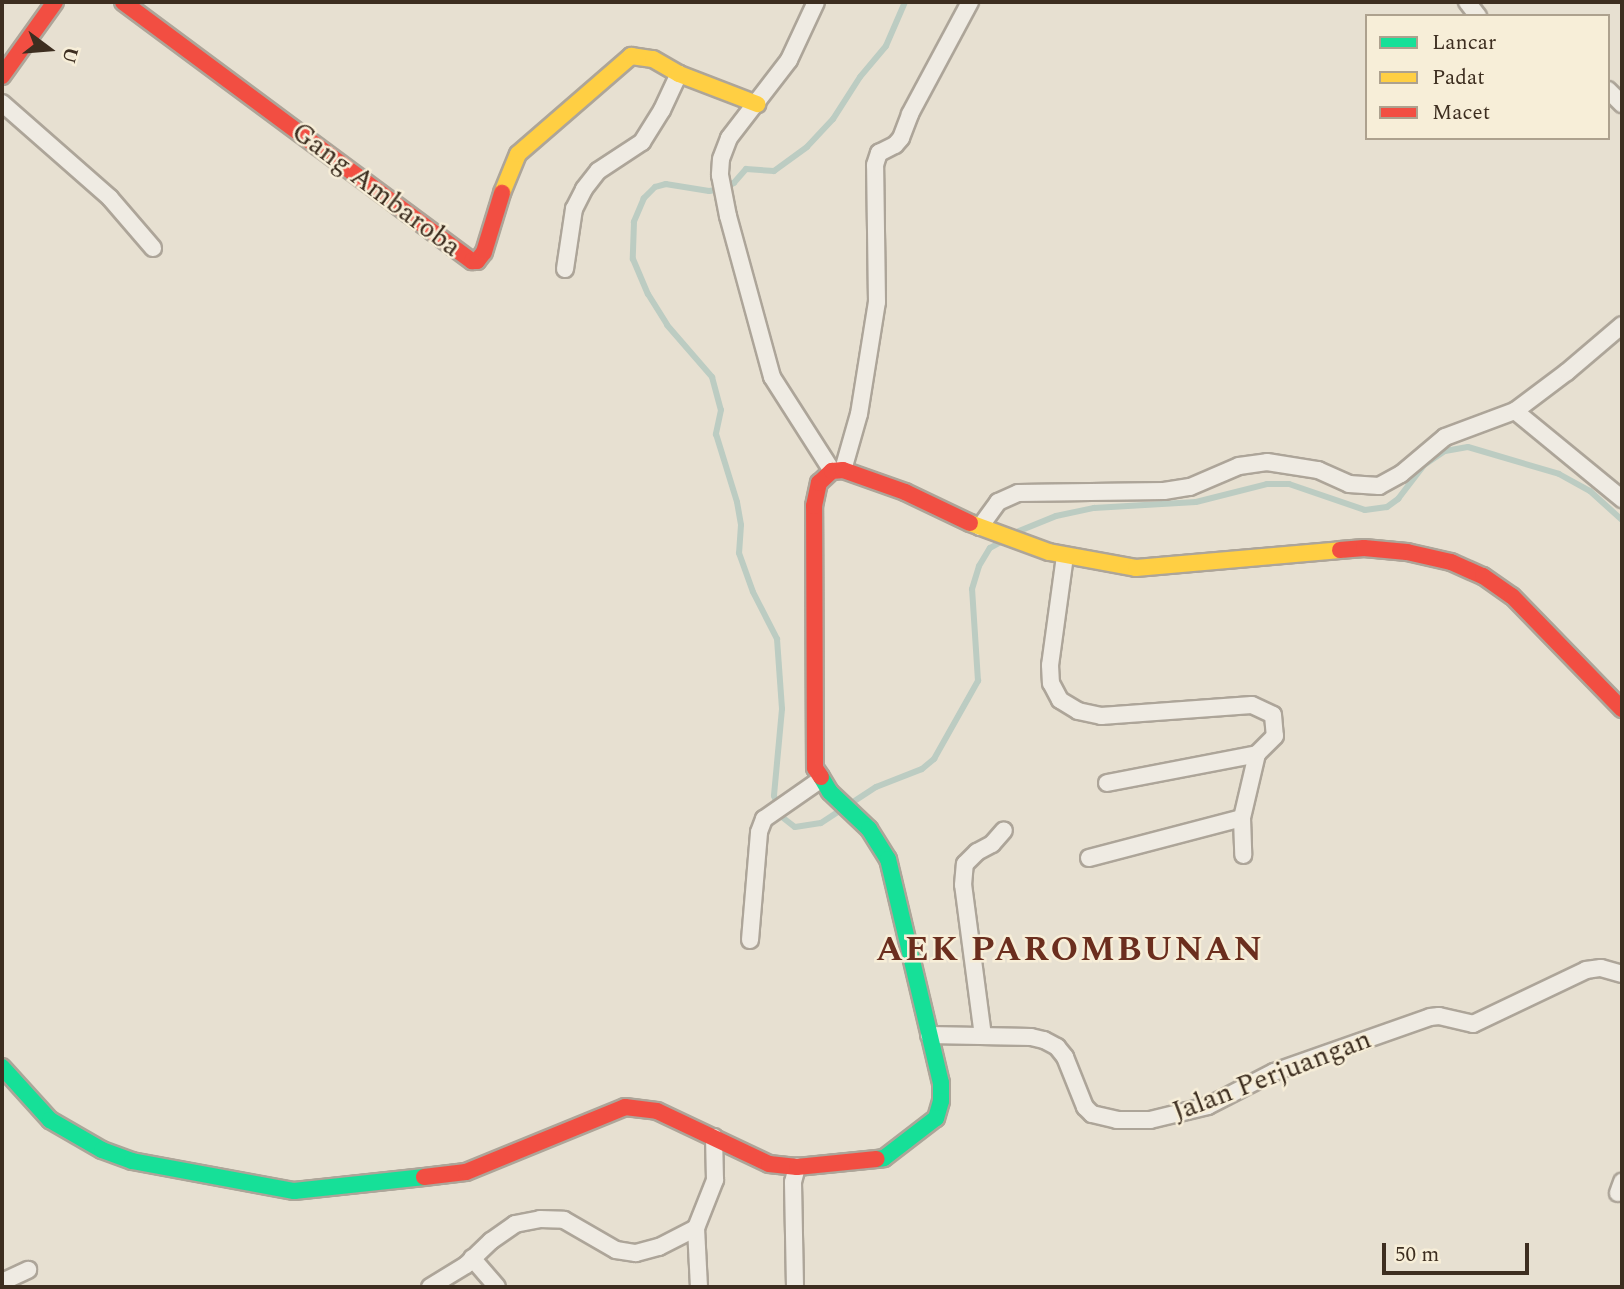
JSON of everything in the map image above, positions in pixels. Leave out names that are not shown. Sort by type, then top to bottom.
[{"type":"main road","points":[[2,76],[55,2]]},
{"type":"main road","name":"Gang Ambaroba","points":[[123,2],[472,261],[477,261],[484,252],[510,168],[528,145],[631,56],[653,59],[679,74],[757,104]]},
{"type":"main road","points":[[2,1067],[50,1120],[102,1150],[132,1161],[294,1191],[466,1171],[625,1107],[643,1107],[657,1111],[769,1164],[797,1167],[884,1158],[936,1118],[941,1101],[941,1083],[888,859],[880,843],[859,818],[825,786],[814,754],[814,506],[819,483],[837,471],[905,492],[984,529],[1057,554],[1136,568],[1364,548],[1407,552],[1451,562],[1483,576],[1512,596],[1622,709]]},
{"type":"street","points":[[816,2],[795,51],[724,147],[720,174],[772,377],[837,471]]},
{"type":"street","points":[[837,471],[859,414],[877,302],[875,165],[879,153],[895,145],[901,138],[910,114],[970,2]]},
{"type":"street","points":[[565,269],[574,209],[584,189],[598,171],[642,142],[662,110],[679,74]]},
{"type":"street","points":[[2,103],[110,198],[153,248]]},
{"type":"street","points":[[984,529],[998,502],[1018,493],[1086,489],[1164,491],[1190,487],[1239,466],[1268,462],[1318,470],[1349,484],[1379,486],[1401,474],[1445,437],[1515,411],[1567,372],[1622,325]]},
{"type":"street","points":[[1515,411],[1622,499]]},
{"type":"street","points":[[1057,554],[1050,665],[1051,683],[1060,700],[1078,711],[1101,716],[1252,705],[1273,716],[1275,736],[1257,754],[1242,818],[1243,855]]},
{"type":"street","points":[[1107,783],[1257,754]]},
{"type":"street","points":[[750,940],[759,832],[764,819],[793,797],[825,786]]},
{"type":"street","points":[[1089,858],[1242,818]]},
{"type":"street","points":[[983,1036],[963,885],[965,864],[976,852],[992,844],[1004,830]]},
{"type":"street","name":"Jalan Perjuangan","points":[[929,1035],[1044,1040],[1057,1046],[1065,1058],[1085,1107],[1092,1114],[1117,1120],[1150,1120],[1208,1107],[1274,1072],[1430,1017],[1439,1016],[1466,1024],[1480,1022],[1521,999],[1586,970],[1601,968],[1622,974]]},
{"type":"street","points":[[699,1287],[696,1228],[715,1180],[714,1136]]},
{"type":"street","points":[[794,1287],[793,1182],[797,1167]]},
{"type":"street","points":[[430,1287],[515,1224],[540,1219],[564,1220],[616,1250],[636,1253],[659,1247],[696,1228]]},
{"type":"street","points":[[472,1258],[497,1287]]},
{"type":"street","points":[[2,1282],[28,1270]]},
{"type":"waterway","points":[[905,2],[886,46],[860,77],[833,119],[807,147],[774,171],[746,169],[734,183],[723,189],[709,191],[666,184],[655,187],[644,198],[634,222],[633,259],[648,294],[667,325],[712,377],[721,410],[716,434],[737,502],[741,525],[739,553],[753,592],[777,639],[782,709],[774,796],[782,817],[795,827],[821,823],[876,787],[922,769],[934,759],[978,681],[972,589],[979,566],[990,548],[999,543]]},
{"type":"waterway","points":[[1014,533],[1056,516],[1094,508],[1196,502],[1267,484],[1289,484],[1365,510],[1387,507],[1398,499],[1424,465],[1445,451],[1468,447],[1559,474],[1590,491],[1622,520]]},
{"type":"traffic: fast","points":[[821,777],[830,792],[869,829],[888,859],[941,1083],[941,1101],[936,1118],[884,1158],[877,1159]]},
{"type":"traffic: fast","points":[[2,1067],[50,1120],[102,1150],[132,1161],[294,1191],[424,1177]]},
{"type":"traffic: slow","points":[[502,193],[518,154],[631,56],[653,59],[679,74],[757,104]]},
{"type":"traffic: slow","points":[[970,523],[1049,552],[1136,568],[1340,550]]},
{"type":"traffic: jam","points":[[2,76],[55,2]]},
{"type":"traffic: jam","points":[[123,2],[472,261],[477,261],[484,252],[502,193]]},
{"type":"traffic: jam","points":[[821,777],[815,768],[814,506],[819,483],[832,471],[843,470],[905,492],[970,523]]},
{"type":"traffic: jam","points":[[1340,550],[1364,548],[1407,552],[1451,562],[1483,576],[1512,596],[1622,709]]},
{"type":"traffic: jam","points":[[424,1177],[466,1172],[625,1107],[657,1111],[769,1164],[797,1167],[877,1159]]},
{"type":"district","name":"AEK PAROMBUNAN","points":[[1070,950]]}]
